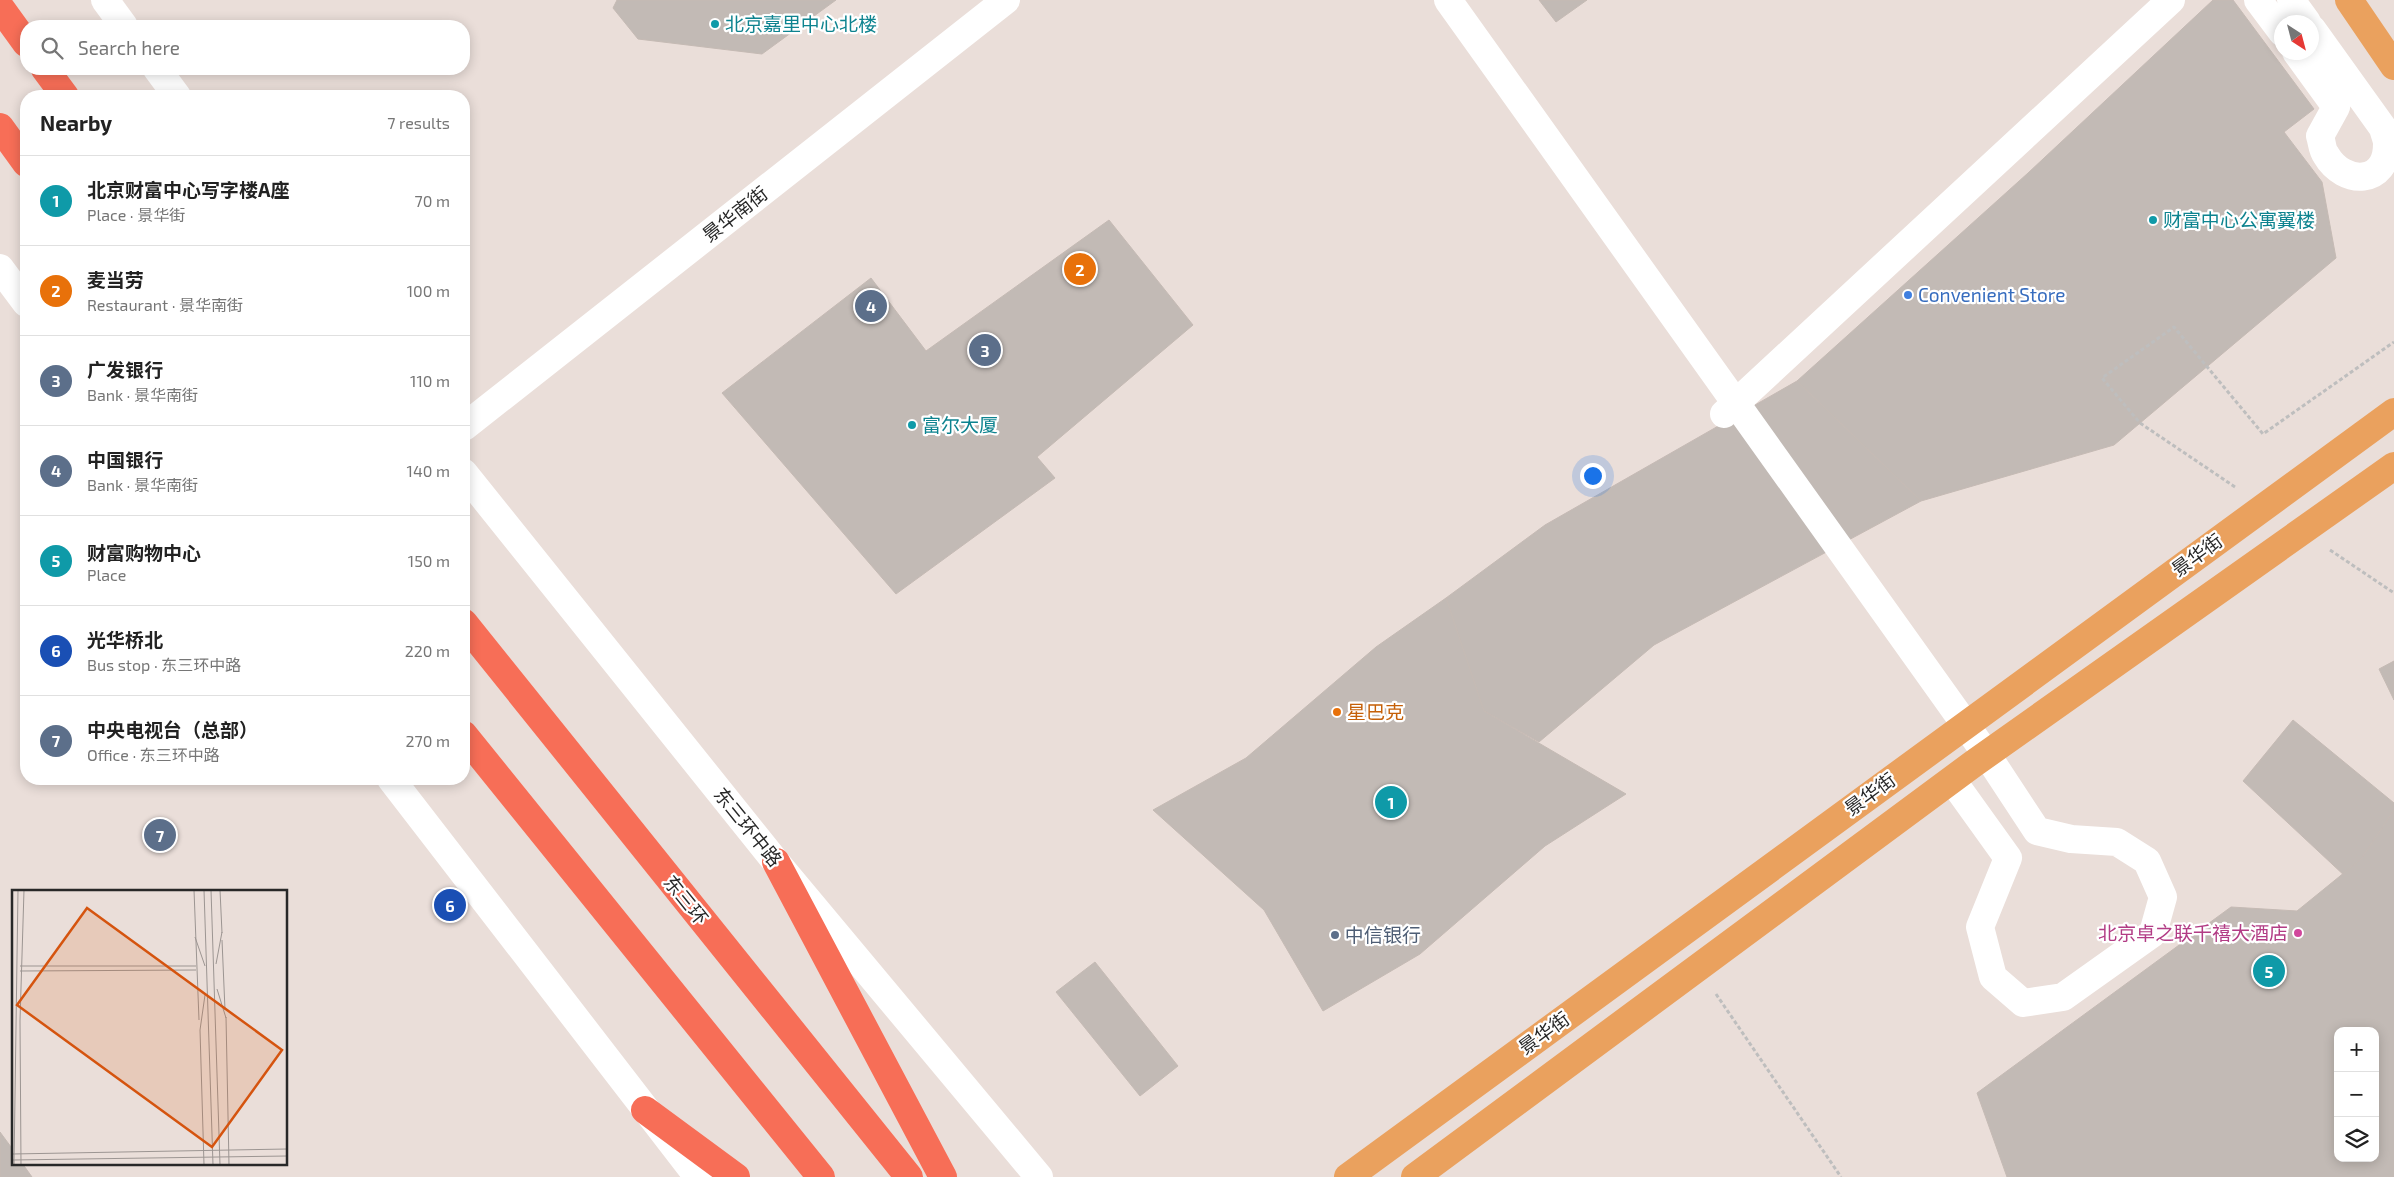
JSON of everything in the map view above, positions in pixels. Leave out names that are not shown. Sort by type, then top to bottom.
[{"type":"highway","points":[[0,7],[20,35]]},
{"type":"highway","points":[[49,75],[61,90]]},
{"type":"highway","points":[[0,127],[20,155]]},
{"type":"highway","name":"东三环","points":[[470,630],[909,1177]]},
{"type":"highway","points":[[470,742],[821,1177]]},
{"type":"highway","points":[[776,862],[943,1177]]},
{"type":"highway","points":[[645,1110],[736,1177]]},
{"type":"main road","points":[[2349,0],[2394,66]]},
{"type":"main road","name":"景华街","points":[[1348,1177],[1958,729],[2394,412]]},
{"type":"main road","name":"景华街","points":[[1415,1177],[1952,780],[2394,466]]},
{"type":"street","points":[[105,0],[120,20]]},
{"type":"street","name":"景华南街","points":[[470,422],[1006,0]]},
{"type":"street","points":[[1429,0],[1726,404],[1980,760],[2037,831],[2071,838],[2117,842],[2147,861],[2163,897],[2153,933],[2063,997],[2023,1003],[1993,977],[1980,927],[2008,858],[1952,780]]},
{"type":"street","points":[[1448,0],[1726,404]]},
{"type":"street","points":[[1726,404],[2146,0]]},
{"type":"street","points":[[1726,404],[2171,0]]},
{"type":"street","points":[[2258,0],[2274,21]]},
{"type":"street","points":[[2291,0],[2302,15]]},
{"type":"street","points":[[2302,60],[2336,107],[2320,136],[2325,154],[2338,170],[2346,175],[2356,178],[2369,175],[2380,167],[2384,155],[2387,144],[2383,128],[2319,39]]},
{"type":"street","points":[[161,75],[173,90]]},
{"type":"street","points":[[0,268],[20,295]]},
{"type":"street","name":"东三环中路","points":[[470,480],[776,862],[1039,1177]]},
{"type":"street","points":[[396,785],[698,1177]]},
{"type":"path","points":[[2140,424],[2102,378],[2174,328],[2263,434],[2394,342]]},
{"type":"path","points":[[1698,968],[1841,1177]]},
{"type":"building","name":"北京嘉里中心北楼","points":[[617,0],[836,0],[762,54],[638,39],[613,8]]},
{"type":"building","points":[[1539,0],[1587,0],[1556,22]]},
{"type":"building","name":"财富中心公寓翼楼","points":[[2213,0],[2233,0],[2274,55],[2274,60],[2278,60],[2314,109],[2284,132],[2322,182],[2336,258],[2114,445],[1921,501],[1797,381],[2028,173]]},
{"type":"building","name":"富尔大厦","points":[[1109,220],[1193,325],[1037,457],[1055,478],[896,594],[722,393],[871,278],[926,351]]},
{"type":"building","points":[[1797,381],[1921,501],[1654,645],[1539,742],[1484,711],[1446,598],[1545,525]]},
{"type":"building","points":[[1446,598],[1484,711],[1626,794],[1545,846],[1420,954],[1323,1011],[1264,910],[1153,810],[1246,758],[1376,647]]},
{"type":"building","points":[[2394,661],[2394,700],[2379,669]]},
{"type":"building","name":"北京卓之联千禧大酒店","points":[[2293,720],[2394,803],[2394,953],[2080,1177],[2021,1177],[1987,1093],[2233,911],[2300,914],[2347,878],[2243,781]]},
{"type":"building","name":"北京卓之联千禧大酒店","points":[[2394,810],[2394,1177],[2007,1177],[1977,1093],[2231,907],[2297,911],[2361,859]]},
{"type":"building","points":[[1095,962],[1178,1066],[1140,1096],[1056,992]]},
{"type":"building","points":[[0,1132],[12,1148],[12,1164],[23,1164],[32,1177],[0,1177]]},
{"type":"place","name":"北京嘉里中心北楼","points":[[715,24]]},
{"type":"place","name":"财富中心公寓翼楼","points":[[2153,220]]},
{"type":"place","name":"麦当劳","points":[[1080,269]]},
{"type":"place","name":"Convenient Store","points":[[1908,295]]},
{"type":"place","name":"中国银行","points":[[871,306]]},
{"type":"place","name":"广发银行","points":[[985,350]]},
{"type":"place","name":"富尔大厦","points":[[912,425]]},
{"type":"place","name":"星巴克","points":[[1337,712]]},
{"type":"place","name":"北京财富中心写字楼A座","points":[[1391,802]]},
{"type":"place","name":"中央电视台（总部）","points":[[160,835]]},
{"type":"place","name":"光华桥北","points":[[450,905]]},
{"type":"place","name":"北京卓之联千禧大酒店","points":[[2298,933]]},
{"type":"place","name":"中信银行","points":[[1335,935]]},
{"type":"place","name":"财富购物中心","points":[[2269,971]]}]
